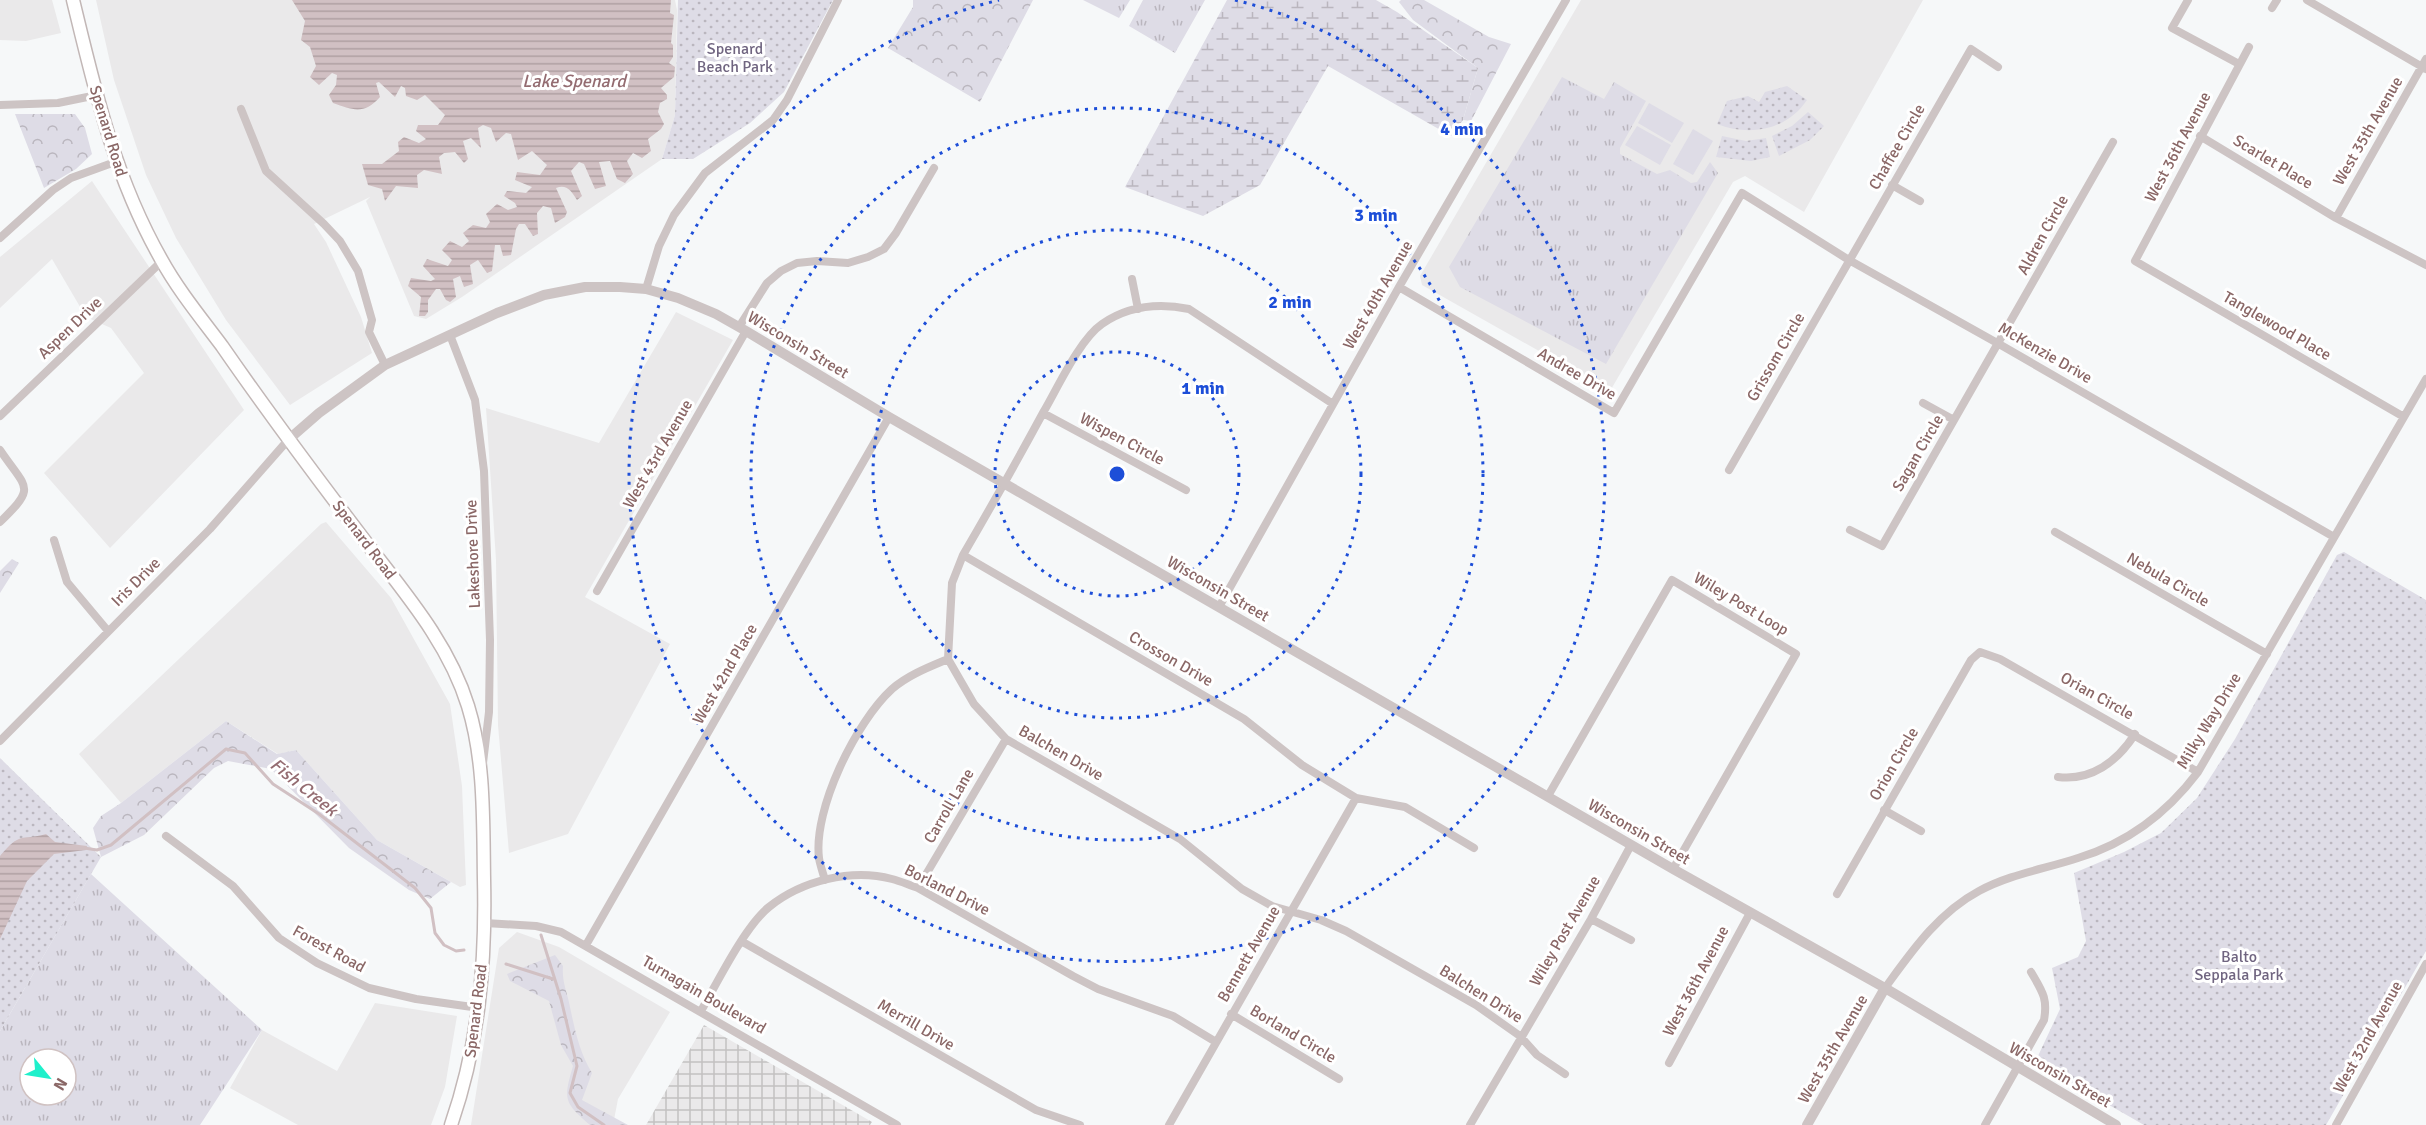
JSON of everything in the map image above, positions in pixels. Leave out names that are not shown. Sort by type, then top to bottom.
[{"type":"main road","name":"Spenard Road","points":[[73,0],[115,162],[136,212],[162,261],[288,440],[437,639],[454,671],[471,717],[481,778],[485,923],[476,1039],[465,1087],[451,1125]]},
{"type":"street","points":[[646,289],[659,246],[674,215],[705,173],[773,120],[787,100],[838,0]]},
{"type":"street","name":"West 40th Avenue","points":[[1219,607],[1399,287],[1566,0]]},
{"type":"street","points":[[2188,0],[2172,28],[2239,64]]},
{"type":"street","points":[[2307,0],[2425,65]]},
{"type":"street","name":"West 36th Avenue","points":[[2135,261],[2249,47]]},
{"type":"street","name":"Chaffee Circle","points":[[1849,260],[1971,50],[1998,67]]},
{"type":"street","name":"West 35th Avenue","points":[[2336,218],[2425,65]]},
{"type":"street","points":[[0,105],[57,104],[96,95]]},
{"type":"street","points":[[241,110],[266,171],[340,241],[358,271],[372,320],[369,332],[385,365]]},
{"type":"street","name":"Scarlet Place","points":[[2200,136],[2336,218],[2426,264]]},
{"type":"street","name":"Aldren Circle","points":[[1999,344],[2113,142]]},
{"type":"street","points":[[0,238],[71,178],[115,162]]},
{"type":"street","name":"West 43rd Avenue","points":[[597,591],[767,283],[781,271],[797,263],[817,261],[848,263],[884,249],[896,233],[934,168]]},
{"type":"street","points":[[1892,185],[1920,201]]},
{"type":"street","name":"Andree Drive","points":[[1399,287],[1614,413],[1742,193]]},
{"type":"street","name":"McKenzie Drive","points":[[1742,193],[1849,260],[2334,537]]},
{"type":"street","name":"Grissom Circle","points":[[1729,470],[1849,260]]},
{"type":"street","name":"Aspen Drive","points":[[0,417],[162,261]]},
{"type":"street","name":"Tanglewood Place","points":[[2135,261],[2404,417]]},
{"type":"street","points":[[1132,279],[1138,309]]},
{"type":"street","name":"Wisconsin Street","points":[[288,440],[319,413],[385,365],[497,313],[544,295],[585,287],[646,289],[678,298],[716,314],[743,329],[889,417],[1672,869],[1885,988],[2116,1125]]},
{"type":"street","points":[[825,880],[819,857],[820,826],[828,795],[846,756],[868,719],[892,689],[922,669],[948,659],[952,583],[963,555],[1070,366],[1100,325],[1123,312],[1138,309],[1169,305],[1189,309],[1333,404]]},
{"type":"street","name":"Lakeshore Drive","points":[[450,335],[475,400],[484,471],[490,640],[489,712],[481,778]]},
{"type":"street","name":"Sagan Circle","points":[[1850,530],[1882,546],[1999,344]]},
{"type":"street","name":"Milky Way Drive","points":[[1885,988],[1918,942],[1940,918],[1962,902],[2007,878],[2080,858],[2132,835],[2157,817],[2187,786],[2198,772],[2426,379]]},
{"type":"street","points":[[1923,403],[1954,420]]},
{"type":"street","name":"Wispen Circle","points":[[1043,413],[1186,490]]},
{"type":"street","name":"West 42nd Place","points":[[586,945],[889,417]]},
{"type":"street","name":"Iris Drive","points":[[0,741],[210,529],[288,440]]},
{"type":"street","points":[[0,450],[24,486],[25,493],[22,501],[0,522]]},
{"type":"street","name":"Nebula Circle","points":[[2055,532],[2267,654]]},
{"type":"street","points":[[54,540],[67,582],[108,631]]},
{"type":"street","name":"Crosson Drive","points":[[963,555],[1244,718],[1302,765],[1356,798]]},
{"type":"street","name":"Wiley Post Loop","points":[[1548,796],[1672,580],[1796,654],[1672,869]]},
{"type":"street","name":"Orian Circle","points":[[1980,652],[2000,659],[2198,772]]},
{"type":"street","name":"Orion Circle","points":[[1837,894],[1971,660],[1980,652]]},
{"type":"street","name":"Balchen Drive","points":[[948,659],[974,704],[1006,739],[1180,839],[1242,889],[1272,906],[1321,920],[1346,931],[1476,1005],[1520,1036],[1537,1055],[1565,1074]]},
{"type":"street","points":[[471,717],[478,723],[483,723],[489,712]]},
{"type":"street","points":[[2058,777],[2080,778],[2095,772],[2120,754],[2135,735]]},
{"type":"street","name":"Carroll Lane","points":[[918,888],[1006,739]]},
{"type":"street","points":[[1356,798],[1405,807],[1474,848]]},
{"type":"street","name":"Bennett Avenue","points":[[1169,1125],[1356,798]]},
{"type":"street","points":[[1884,810],[1921,831]]},
{"type":"street","name":"Forest Road","points":[[165,836],[233,885],[279,938],[317,963],[369,988],[416,999],[479,1008]]},
{"type":"street","name":"Wiley Post Avenue","points":[[1470,1125],[1520,1036],[1591,919],[1631,845]]},
{"type":"street","name":"Borland Drive","points":[[701,1011],[741,941],[768,908],[800,888],[825,880],[855,876],[890,878],[918,888],[1073,976],[1098,988],[1173,1016],[1216,1042]]},
{"type":"street","name":"West 36th Avenue","points":[[1669,1064],[1750,913]]},
{"type":"street","points":[[1591,919],[1631,940]]},
{"type":"street","name":"Turnagain Boulevard","points":[[485,923],[536,926],[561,932],[897,1125]]},
{"type":"street","name":"Merrill Drive","points":[[741,941],[1036,1110],[1080,1125]]},
{"type":"street","name":"West 32nd Avenue","points":[[2336,1125],[2426,964]]},
{"type":"street","points":[[1985,1125],[2044,1020],[2047,1006],[2044,994],[2031,972]]},
{"type":"street","name":"West 35th Avenue","points":[[1807,1125],[1885,988]]},
{"type":"street","name":"Borland Circle","points":[[1232,1014],[1339,1078]]},
{"type":"shaded area","points":[[0,0],[52,0],[61,33],[26,41],[0,40]]},
{"type":"shaded area","points":[[96,0],[675,0],[677,10],[675,115],[662,159],[462,297],[426,319],[414,316],[366,201],[370,197],[314,224],[326,242],[361,317],[372,353],[290,405],[226,320],[176,238],[146,175],[114,80]]},
{"type":"shaded area","points":[[1581,0],[1923,0],[1804,212],[1745,176],[1733,182],[1610,391],[1422,285],[1420,276]]},
{"type":"shaded area","points":[[92,181],[244,410],[110,548],[44,473],[144,373],[111,328],[86,317],[52,259],[0,308],[0,257]]},
{"type":"shaded area","points":[[676,312],[733,340],[585,597],[670,644],[568,834],[509,853],[498,725],[496,560],[486,408],[599,443]]},
{"type":"shaded area","points":[[326,522],[391,598],[450,704],[462,786],[466,885],[460,887],[377,840],[296,750],[278,754],[226,721],[121,803],[79,754],[321,524]]},
{"type":"shaded area","points":[[517,932],[559,947],[670,1012],[618,1099],[613,1125],[471,1125],[499,948]]},
{"type":"shaded area","points":[[375,1003],[457,1016],[445,1087],[431,1125],[298,1125],[230,1088],[262,1030],[337,1071]]},
{"type":"shaded area","points":[[704,1025],[872,1122],[870,1125],[646,1125]]},
{"type":"green space","name":"Spenard Beach Park","points":[[678,0],[833,0],[784,92],[750,123],[693,159],[662,159],[675,115]]},
{"type":"green space","points":[[913,0],[1033,0],[980,102],[888,48],[913,7]]},
{"type":"green space","points":[[1083,0],[1130,0],[1119,18]]},
{"type":"green space","points":[[1143,0],[1205,0],[1175,53],[1129,26]]},
{"type":"green space","points":[[1227,0],[1376,0],[1478,68],[1463,120],[1451,136],[1328,66],[1260,185],[1203,216],[1125,187]]},
{"type":"green space","points":[[1401,0],[1424,0],[1489,37],[1511,44],[1471,121],[1463,120],[1478,68],[1413,20],[1399,2]]},
{"type":"green space","points":[[1562,77],[1604,99],[1614,82],[1646,101],[1620,148],[1620,154],[1657,174],[1670,170],[1691,183],[1697,182],[1710,162],[1718,173],[1606,364],[1460,287],[1449,267]]},
{"type":"green space","points":[[1787,86],[1807,100],[1799,110],[1778,124],[1755,130],[1742,130],[1717,124],[1727,101],[1748,96],[1759,102],[1765,92]]},
{"type":"green space","points":[[1649,103],[1684,123],[1672,143],[1638,123]]},
{"type":"green space","points":[[1808,112],[1824,126],[1810,140],[1779,156],[1772,136],[1792,126]]},
{"type":"green space","points":[[15,114],[75,114],[85,128],[92,154],[76,169],[44,188]]},
{"type":"green space","points":[[1637,126],[1671,145],[1660,165],[1625,145]]},
{"type":"green space","points":[[1693,129],[1713,141],[1693,175],[1673,164]]},
{"type":"green space","points":[[1722,136],[1746,141],[1766,138],[1770,157],[1751,161],[1716,157]]},
{"type":"green space","name":"Balto Seppala Park","points":[[2344,552],[2426,600],[2426,951],[2326,1125],[2144,1125],[2043,1067],[2038,1056],[2060,1009],[2052,968],[2078,957],[2086,941],[2074,873],[2124,852],[2161,833],[2197,798],[2235,739],[2337,555]]},
{"type":"green space","points":[[12,559],[19,563],[0,593],[0,571]]},
{"type":"green space","points":[[226,721],[277,754],[296,750],[377,840],[451,882],[430,899],[409,890],[349,848],[271,769],[228,761],[214,768],[144,835],[101,857],[93,828],[101,816]]},
{"type":"green space","points":[[0,758],[101,857],[0,1031]]},
{"type":"green space","points":[[91,874],[262,1030],[200,1125],[0,1125],[0,1031]]},
{"type":"green space","points":[[555,955],[563,966],[564,982],[577,1037],[592,1073],[582,1100],[628,1125],[590,1125],[575,1111],[567,1094],[573,1066],[561,1045],[549,1001],[510,981],[507,974]]},
{"type":"water","name":"Lake Spenard","points":[[292,0],[671,0],[670,13],[674,15],[671,43],[673,57],[669,63],[675,67],[674,77],[661,88],[667,95],[667,99],[660,103],[658,112],[664,124],[648,139],[651,151],[642,158],[633,153],[627,161],[633,174],[625,183],[617,179],[610,161],[599,162],[606,186],[595,189],[584,164],[579,162],[571,171],[582,196],[577,200],[566,188],[556,188],[567,212],[565,217],[555,223],[551,208],[543,206],[537,213],[538,234],[533,236],[525,224],[519,224],[511,255],[503,256],[500,245],[495,245],[492,271],[487,273],[478,260],[470,265],[473,284],[464,287],[460,276],[453,279],[456,297],[450,302],[446,300],[440,289],[436,289],[428,300],[428,312],[425,316],[419,316],[421,297],[408,286],[411,278],[431,281],[435,279],[423,266],[427,259],[448,266],[452,260],[442,250],[450,241],[462,247],[469,241],[463,233],[473,225],[486,228],[490,222],[486,214],[497,204],[508,210],[517,207],[504,196],[507,191],[526,193],[532,187],[515,180],[517,172],[540,175],[547,165],[532,151],[518,160],[511,134],[506,133],[496,142],[491,128],[483,125],[478,128],[481,148],[471,138],[463,141],[468,159],[464,163],[455,152],[444,153],[439,157],[442,174],[424,170],[417,175],[418,188],[396,186],[385,201],[382,189],[368,185],[362,164],[382,164],[399,151],[398,142],[404,137],[419,143],[426,139],[416,131],[418,125],[438,125],[445,115],[425,95],[417,100],[406,96],[405,88],[401,86],[395,97],[379,82],[376,83],[380,97],[369,107],[352,109],[333,103],[329,95],[336,85],[337,75],[332,73],[319,85],[310,77],[316,66],[310,47],[301,40],[305,21]]},
{"type":"water","points":[[46,834],[55,842],[87,846],[86,850],[54,854],[27,881],[0,939],[0,856],[12,843],[21,838]]},
{"type":"waterway","name":"Fish Creek","points":[[84,848],[97,850],[111,845],[226,749],[245,753],[273,784],[319,814],[415,888],[431,908],[435,933],[444,945],[456,951],[464,950]]},
{"type":"waterway","name":"Fish Creek","points":[[541,935],[561,999],[577,1066],[570,1093],[578,1107],[604,1125]]},
{"type":"waterway","name":"Fish Creek","points":[[506,964],[553,979]]}]
